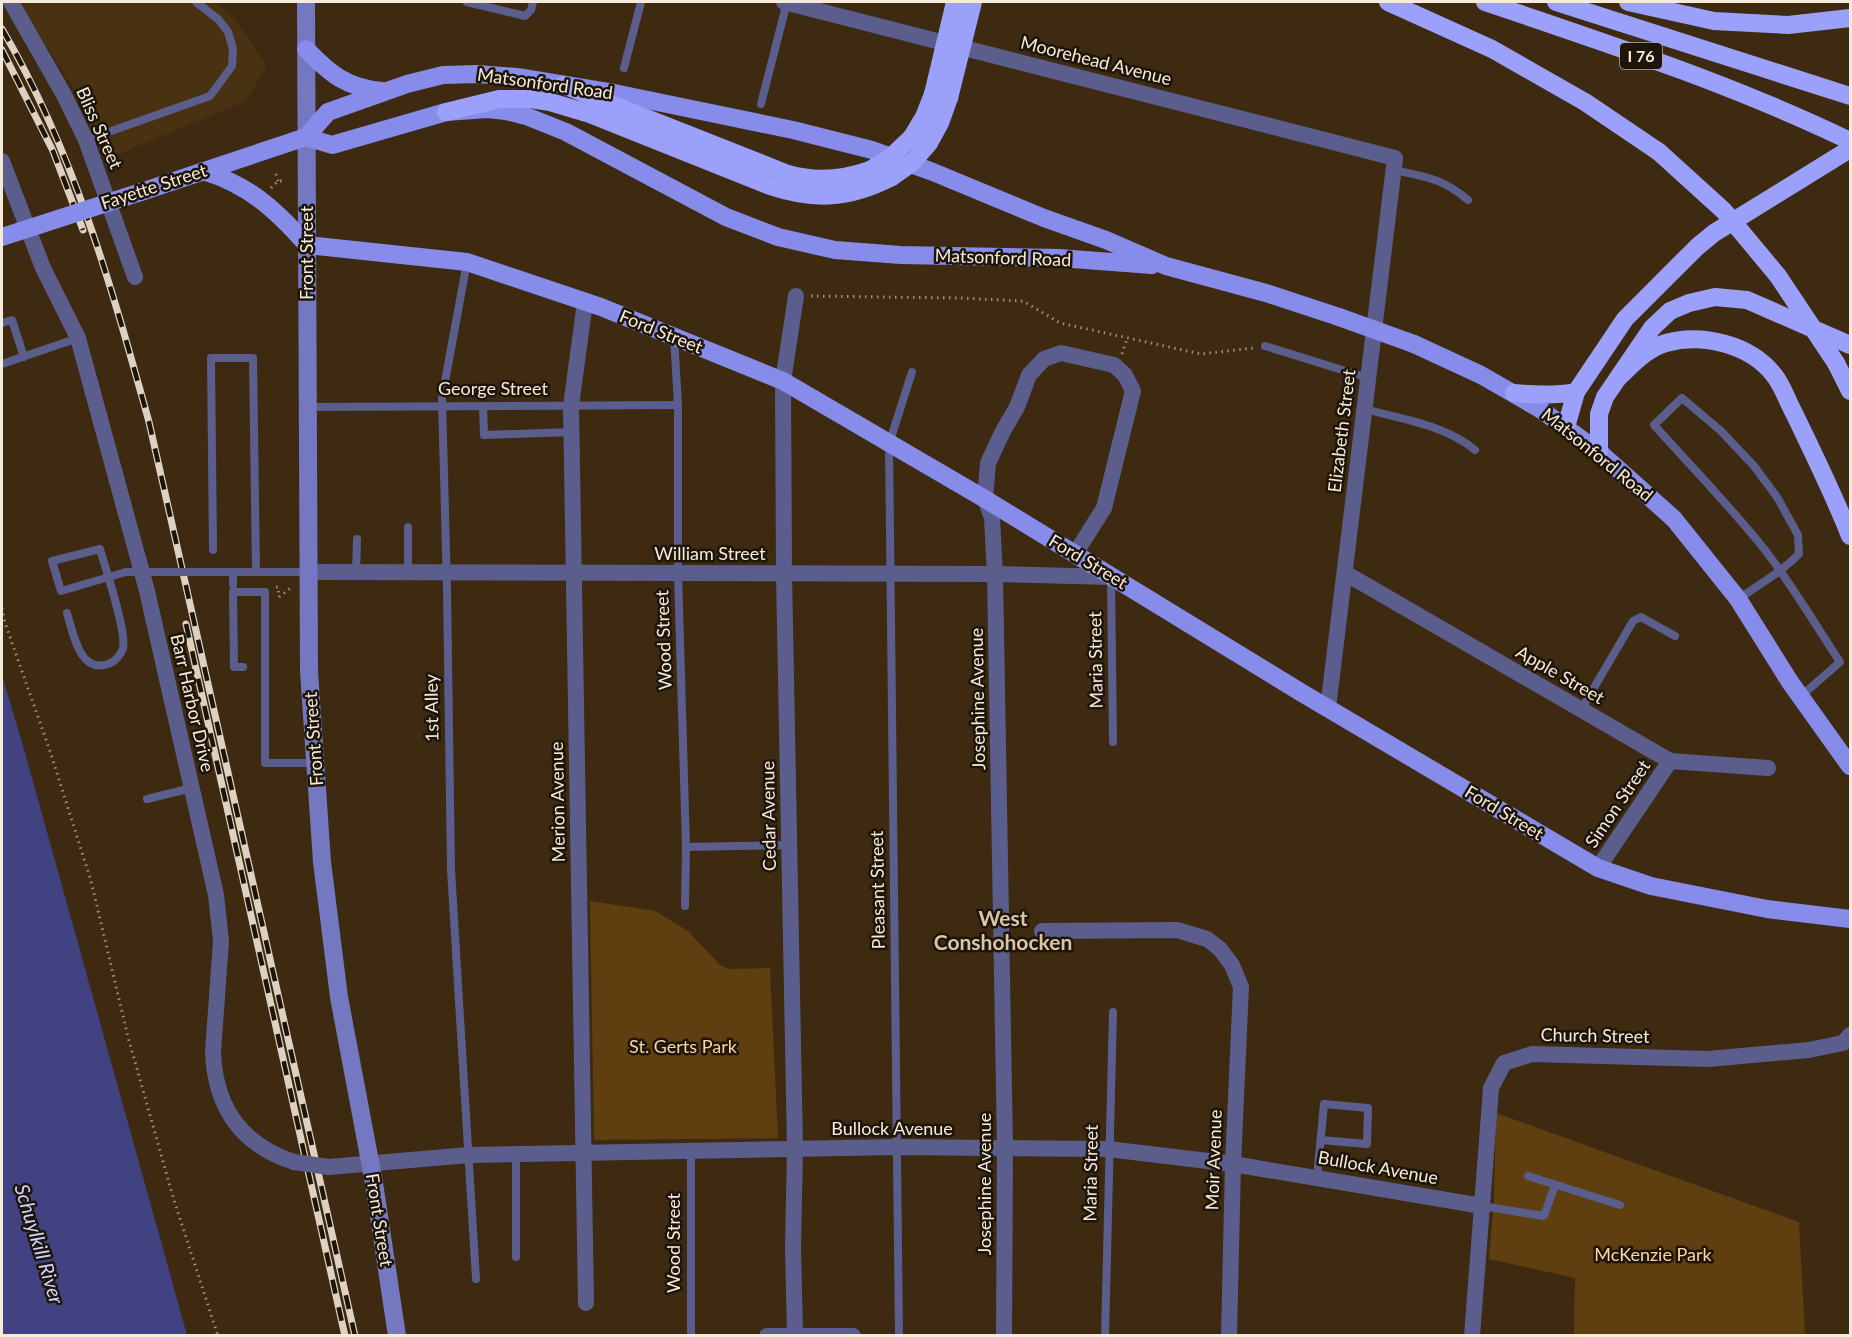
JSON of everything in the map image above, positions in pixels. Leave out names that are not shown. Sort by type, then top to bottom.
[{"type":"highway","points":[[941,96],[955,2]]},
{"type":"highway","points":[[446,112],[499,99],[531,99],[550,102],[587,113],[770,186],[796,194],[824,196],[853,193],[892,177],[912,163],[920,140],[924,117],[941,96],[973,2]]},
{"type":"highway","points":[[1388,2],[1492,49],[1585,102],[1659,152],[1724,211],[1778,276],[1836,363],[1851,391]]},
{"type":"highway","name":"I 76","points":[[1485,2],[1698,75],[1795,114],[1851,141]]},
{"type":"highway","name":"I 76","points":[[1556,2],[1845,94]]},
{"type":"highway","points":[[1628,2],[1714,21],[1788,25],[1851,18]]},
{"type":"highway","points":[[563,85],[776,170],[800,177],[837,179],[870,170],[920,140]]},
{"type":"highway","points":[[1566,427],[1576,392],[1625,319],[1697,247],[1714,233],[1851,149]]},
{"type":"highway","points":[[1599,452],[1599,414],[1605,397],[1652,328],[1670,311],[1689,303],[1716,297],[1747,300],[1851,345]]},
{"type":"highway","points":[[1618,378],[1644,355],[1664,343],[1690,339],[1715,340],[1741,350],[1759,361],[1774,375],[1807,439],[1851,536]]},
{"type":"highway","points":[[1514,393],[1538,396],[1576,392]]},
{"type":"highway","points":[[1566,427],[1605,397]]},
{"type":"main road","name":"Front Street","points":[[306,2],[309,671],[315,763],[326,906],[340,1007],[370,1163],[397,1335]]},
{"type":"main road","points":[[306,50],[324,67],[349,84],[387,91]]},
{"type":"main road","name":"Matsonford Road","points":[[1166,266],[1059,258],[890,255],[835,250],[806,244],[760,231],[726,216],[567,132],[506,111],[487,109],[446,112],[332,145],[306,137],[328,112],[428,78],[451,74],[517,77],[614,93],[782,127],[872,150],[933,172],[1166,266],[1266,293],[1414,344],[1514,393],[1566,427],[1599,452],[1674,519],[1738,599],[1800,697],[1851,766]]},
{"type":"main road","name":"Fayette Street","points":[[2,237],[306,137]]},
{"type":"main road","points":[[203,171],[234,182],[254,194],[307,245]]},
{"type":"main road","name":"Ford Street","points":[[307,245],[467,262],[585,302],[783,381],[985,499],[1328,708],[1598,868],[1651,886],[1767,909],[1851,919]]},
{"type":"street","name":"Bliss Street","points":[[11,2],[86,140],[135,277]]},
{"type":"street","name":"Moorehead Avenue","points":[[786,2],[1394,164]]},
{"type":"street","name":"Barr Harbor Drive","points":[[2,161],[43,268],[78,338],[147,591],[216,895],[220,930],[220,964],[213,1052],[216,1083],[227,1110],[242,1131],[271,1154],[294,1162],[329,1167],[370,1163]]},
{"type":"street","name":"Elizabeth Street","points":[[1328,708],[1394,164]]},
{"type":"street","name":"Cedar Avenue","points":[[795,1335],[793,1247],[795,1149],[784,573],[783,381],[796,296]]},
{"type":"street","name":"Merion Avenue","points":[[585,302],[571,406],[586,1302]]},
{"type":"street","name":"Josephine Avenue","points":[[1004,1335],[1005,1148],[995,574],[992,518],[985,499],[988,463],[1003,430],[1017,407],[1029,375],[1044,359],[1061,353],[1114,365],[1125,375],[1133,391],[1104,507],[1075,554]]},
{"type":"street","name":"William Street","points":[[309,572],[995,574],[1112,577]]},
{"type":"street","name":"Apple Street","points":[[1345,573],[1670,761],[1768,768]]},
{"type":"street","name":"Simon Street","points":[[1598,868],[1670,761]]},
{"type":"street","name":"Moir Avenue","points":[[1042,931],[1177,930],[1207,939],[1220,949],[1232,965],[1241,987],[1233,1164],[1229,1335]]},
{"type":"street","name":"Church Street","points":[[1472,1335],[1491,1089],[1504,1063],[1532,1054],[1708,1059],[1809,1050],[1843,1042],[1851,1035]]},
{"type":"street","name":"Bullock Avenue","points":[[370,1163],[470,1155],[516,1154],[897,1147],[1108,1149],[1233,1164],[1482,1206]]},
{"type":"street","points":[[767,1335],[853,1335]]},
{"type":"lane","points":[[86,140],[210,96],[232,66],[233,49],[228,32],[218,19],[196,2]]},
{"type":"lane","points":[[467,2],[525,16],[531,10],[533,2]]},
{"type":"lane","points":[[624,68],[641,2]]},
{"type":"lane","name":"Moorehead Avenue","points":[[761,104],[786,2]]},
{"type":"lane","points":[[1394,164],[1436,178],[1452,186],[1468,200]]},
{"type":"lane","name":"1st Alley","points":[[467,262],[442,398],[451,870],[476,1279]]},
{"type":"lane","points":[[2,323],[12,320],[24,357]]},
{"type":"lane","name":"Wood Street","points":[[674,337],[678,405],[678,573],[686,847],[685,906]]},
{"type":"lane","points":[[2,364],[78,338]]},
{"type":"lane","points":[[1265,346],[1368,378]]},
{"type":"lane","points":[[213,550],[211,358],[253,358],[256,572]]},
{"type":"lane","name":"Pleasant Street","points":[[899,1335],[889,444],[912,372]]},
{"type":"lane","points":[[1738,599],[1779,570],[1799,554],[1798,535],[1777,497],[1754,466],[1721,431],[1682,398],[1654,425],[1716,491],[1762,546],[1779,570],[1840,662],[1800,697]]},
{"type":"lane","name":"George Street","points":[[308,407],[678,405]]},
{"type":"lane","points":[[483,406],[484,435],[572,432]]},
{"type":"lane","points":[[1365,409],[1463,439],[1475,450]]},
{"type":"lane","points":[[408,527],[408,572]]},
{"type":"lane","points":[[356,572],[357,539]]},
{"type":"lane","points":[[68,614],[78,648],[87,661],[101,665],[115,660],[123,648],[123,640],[109,578],[100,549],[52,561],[61,591],[109,578],[126,572],[309,572]]},
{"type":"lane","points":[[233,572],[233,585]]},
{"type":"lane","name":"Maria Street","points":[[1112,577],[1113,742]]},
{"type":"lane","points":[[243,667],[234,667],[233,592],[265,592],[265,763],[315,763]]},
{"type":"lane","points":[[1581,710],[1633,621],[1641,617],[1675,636]]},
{"type":"lane","points":[[147,799],[192,789]]},
{"type":"lane","points":[[686,847],[789,845]]},
{"type":"lane","name":"Maria Street","points":[[1105,1335],[1113,1012]]},
{"type":"lane","points":[[1317,1177],[1324,1104],[1368,1108],[1367,1144],[1321,1140]]},
{"type":"lane","name":"Wood Street","points":[[691,1151],[691,1335]]},
{"type":"lane","points":[[516,1154],[516,1257]]},
{"type":"lane","points":[[1528,1176],[1620,1205]]},
{"type":"lane","points":[[1482,1206],[1544,1216],[1555,1185]]},
{"type":"path","points":[[276,174],[278,181]]},
{"type":"path","points":[[796,296],[1023,301],[1060,323],[1201,354],[1265,346]]},
{"type":"path","points":[[2,608],[91,881],[128,1037],[153,1129],[218,1335]]},
{"type":"shaded area","points":[[18,2],[215,2],[236,20],[267,66],[246,101],[104,160],[75,90]]},
{"type":"green space","name":"St. Gerts Park","points":[[590,901],[655,911],[688,931],[720,965],[729,969],[770,968],[778,1138],[594,1140]]},
{"type":"green space","name":"McKenzie Park","points":[[1496,1113],[1799,1222],[1805,1335],[1574,1335],[1575,1278],[1489,1259],[1494,1200]]},
{"type":"water","name":"Schuylkill River","points":[[2,675],[25,753],[187,1335],[2,1335]]},
{"type":"railway","points":[[2,29],[50,123],[70,171],[105,270],[149,422],[355,1336]]},
{"type":"railway","points":[[2,50],[53,151],[83,230]]},
{"type":"railway","points":[[186,624],[345,1336]]},
{"type":"district","name":"West Conshohocken","points":[[1003,931]]}]
